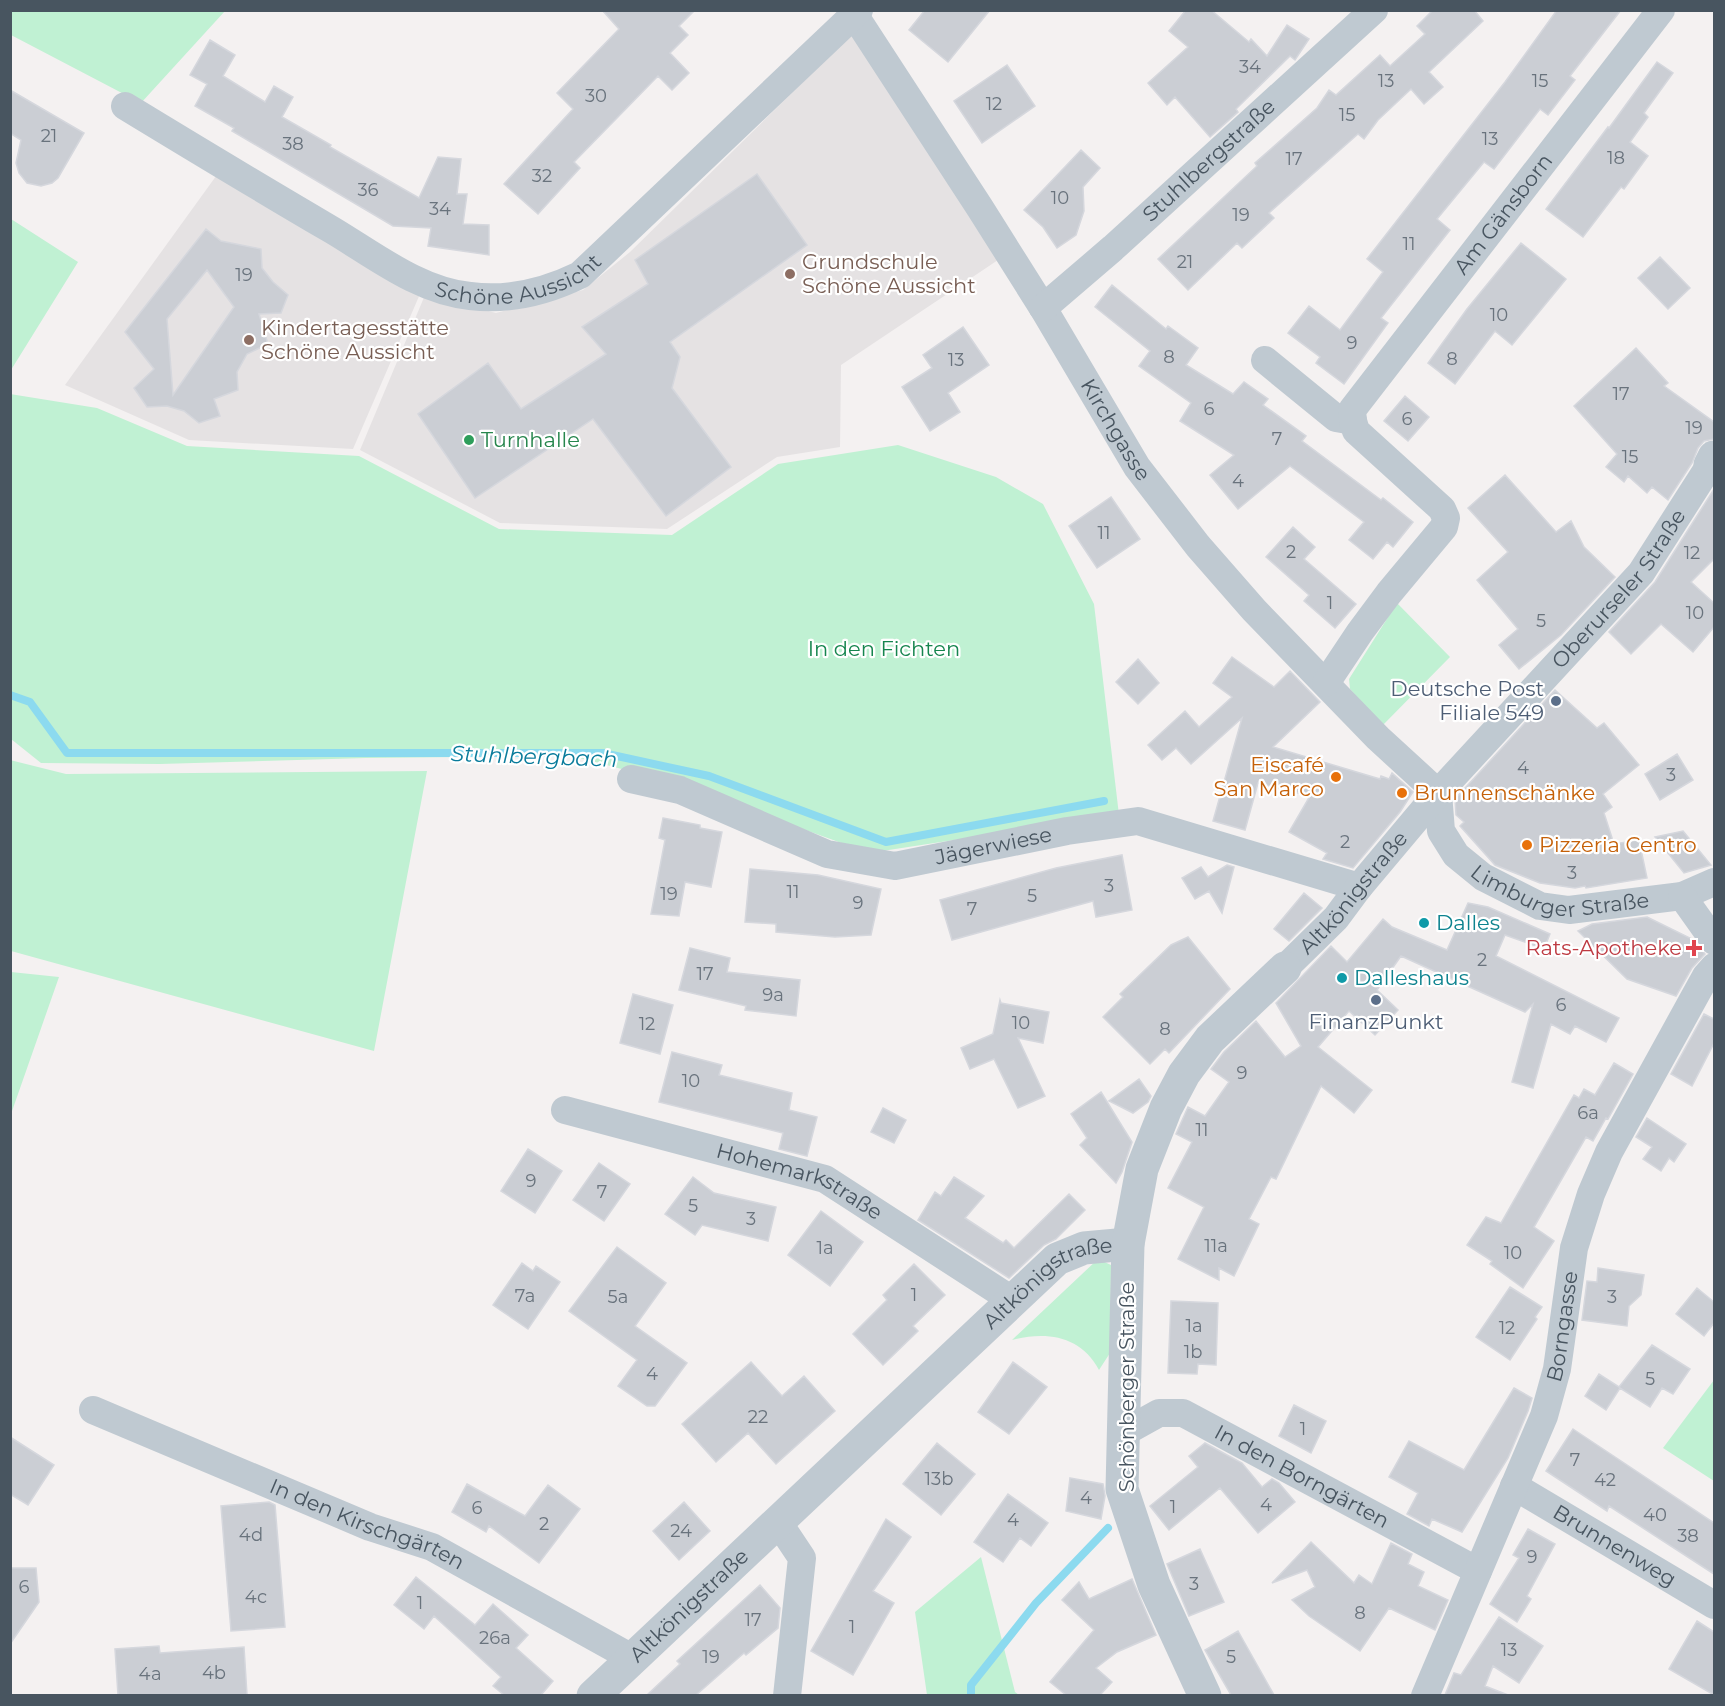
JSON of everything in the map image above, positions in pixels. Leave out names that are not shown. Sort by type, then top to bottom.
[{"type":"street","name":"Stuhlbergstraße","points":[[1043,308],[1113,248],[1374,10]]},
{"type":"street","name":"Am Gänsborn","points":[[1353,422],[1352,410],[1661,10]]},
{"type":"street","name":"Kirchgasse","points":[[857,14],[1043,308],[1137,467],[1197,546],[1233,586],[1378,738],[1438,793]]},
{"type":"street","name":"Schöne Aussicht","points":[[125,106],[426,285],[469,296],[514,297],[559,285],[579,275],[857,14]]},
{"type":"street","points":[[1265,360],[1336,418],[1353,422],[1356,431],[1442,509],[1446,518],[1444,526],[1389,593],[1326,683]]},
{"type":"street","name":"Oberurseler Straße","points":[[1438,793],[1641,573],[1712,461]]},
{"type":"street","name":"Jägerwiese","points":[[631,779],[680,790],[827,854],[895,866],[1067,831],[1138,821],[1359,887]]},
{"type":"street","name":"Altkönigstraße","points":[[593,1695],[1057,1259],[1084,1248],[1128,1244],[1142,1169],[1166,1108],[1184,1074],[1210,1039],[1336,918],[1438,793]]},
{"type":"street","name":"Limburger Straße","points":[[1438,793],[1441,831],[1456,855],[1483,876],[1540,906],[1569,910],[1682,896],[1714,941]]},
{"type":"street","points":[[1682,896],[1714,882]]},
{"type":"street","name":"Borngasse","points":[[1425,1695],[1544,1416],[1557,1369],[1574,1248],[1590,1194],[1609,1152],[1666,1047],[1706,976],[1714,967]]},
{"type":"street","name":"Hohemarkstraße","points":[[565,1110],[825,1179],[1012,1300]]},
{"type":"street","name":"Schönberger Straße","points":[[1128,1244],[1122,1489],[1154,1585],[1205,1695]]},
{"type":"street","name":"In den Kirschgärten","points":[[93,1410],[370,1527],[432,1547],[632,1658]]},
{"type":"street","name":"In den Borngärten","points":[[1124,1433],[1159,1413],[1183,1413],[1478,1571]]},
{"type":"street","name":"Brunnenweg","points":[[1514,1486],[1714,1605]]},
{"type":"street","points":[[778,1522],[802,1558],[787,1695]]},
{"type":"shaded area","name":"Grundschule Schöne Aussicht","points":[[854,32],[1001,258],[841,365],[840,447],[777,457],[667,529],[500,523],[360,450],[425,295],[496,313],[583,290],[630,252]]},
{"type":"shaded area","name":"Kindertagesstätte Schöne Aussicht","points":[[219,172],[420,294],[353,449],[189,440],[65,385]]},
{"type":"green space","points":[[10,11],[225,11],[141,103],[11,35]]},
{"type":"green space","points":[[11,219],[78,262],[11,370]]},
{"type":"green space","name":"In den Fichten","points":[[10,394],[97,408],[187,446],[359,456],[499,529],[672,535],[778,464],[898,445],[996,477],[1043,504],[1094,604],[1119,815],[869,853],[679,784],[572,756],[366,758],[160,764],[41,763],[11,739]]},
{"type":"green space","points":[[1397,603],[1450,657],[1382,726],[1350,689],[1349,679]]},
{"type":"green space","points":[[10,760],[66,774],[427,771],[374,1051],[11,951]]},
{"type":"green space","points":[[10,972],[59,977],[11,1114]]},
{"type":"green space","points":[[1098,1259],[1111,1265],[1110,1353],[1099,1370],[1083,1350],[1062,1339],[1038,1336],[1012,1340]]},
{"type":"green space","points":[[1714,1380],[1714,1481],[1663,1448]]},
{"type":"green space","points":[[981,1557],[1015,1692],[1019,1695],[927,1695],[915,1612]]},
{"type":"building","points":[[602,10],[695,10],[679,26],[688,35],[670,53],[689,73],[672,90],[658,76],[574,162],[580,168],[538,214],[504,184],[573,109],[557,93],[619,29]]},
{"type":"building","points":[[925,10],[990,10],[948,62],[909,30]]},
{"type":"building","points":[[1186,10],[1211,10],[1249,42],[1251,39],[1267,56],[1287,25],[1309,39],[1295,60],[1290,56],[1236,109],[1238,112],[1210,137],[1175,97],[1167,105],[1148,83],[1188,47],[1169,31]]},
{"type":"building","points":[[1433,10],[1474,10],[1483,21],[1429,72],[1443,87],[1424,104],[1411,89],[1378,120],[1364,139],[1358,134],[1269,213],[1274,218],[1242,248],[1237,243],[1188,290],[1158,259],[1257,166],[1255,163],[1317,108],[1329,90],[1336,95],[1380,55],[1390,66],[1425,34],[1417,26]]},
{"type":"building","points":[[1557,10],[1621,10],[1570,76],[1575,80],[1548,115],[1540,109],[1494,169],[1484,162],[1437,219],[1450,230],[1381,318],[1388,323],[1344,384],[1316,363],[1320,357],[1288,333],[1309,306],[1340,330],[1383,272],[1367,259],[1505,82]]},
{"type":"building","points":[[210,40],[235,55],[223,76],[265,102],[274,86],[293,97],[282,117],[419,198],[438,157],[461,159],[457,194],[467,194],[463,224],[489,225],[489,255],[428,246],[431,228],[393,226],[232,131],[234,128],[195,106],[207,84],[190,75]]},
{"type":"building","points":[[1657,62],[1673,73],[1644,113],[1648,117],[1630,142],[1648,156],[1624,189],[1621,187],[1583,237],[1546,209]]},
{"type":"building","points":[[1007,65],[1035,106],[982,143],[954,101]]},
{"type":"building","points":[[10,90],[84,133],[58,178],[52,183],[41,186],[27,183],[19,173],[16,163],[21,140],[10,133]]},
{"type":"building","points":[[1081,150],[1100,168],[1083,187],[1084,211],[1076,235],[1057,248],[1043,227],[1024,210]]},
{"type":"building","points":[[757,174],[807,245],[670,342],[680,357],[672,388],[731,467],[666,516],[593,419],[475,498],[418,414],[488,363],[521,409],[606,354],[582,327],[648,284],[635,260]]},
{"type":"building","points":[[206,229],[221,241],[261,249],[262,268],[288,295],[281,313],[259,314],[268,344],[247,354],[237,372],[238,390],[214,399],[220,416],[199,423],[184,411],[167,406],[147,407],[134,388],[154,369],[125,332]],"holes":[[[207,270],[234,307],[173,395],[167,319]]]},
{"type":"building","points":[[1521,243],[1566,279],[1512,345],[1495,331],[1455,384],[1428,363],[1467,309]]},
{"type":"building","points":[[1660,257],[1690,288],[1668,309],[1638,278]]},
{"type":"building","points":[[1112,285],[1166,329],[1168,326],[1198,348],[1186,365],[1233,394],[1244,382],[1268,399],[1263,405],[1306,436],[1302,441],[1413,522],[1393,547],[1387,542],[1373,559],[1349,540],[1364,522],[1290,466],[1238,509],[1210,475],[1234,455],[1180,421],[1191,403],[1139,366],[1150,351],[1095,307]]},
{"type":"building","points":[[963,327],[989,365],[948,393],[960,412],[930,431],[902,387],[932,368],[923,355]]},
{"type":"building","points":[[1636,348],[1668,383],[1664,386],[1714,422],[1714,439],[1704,441],[1698,448],[1692,463],[1668,500],[1652,487],[1647,493],[1628,476],[1624,482],[1606,467],[1617,454],[1574,406]]},
{"type":"building","points":[[1405,396],[1429,417],[1408,441],[1384,421]]},
{"type":"building","points":[[1505,475],[1556,532],[1571,521],[1584,547],[1615,577],[1561,635],[1519,669],[1499,645],[1518,629],[1477,580],[1508,552],[1468,508]]},
{"type":"building","points":[[1714,489],[1714,559],[1691,582],[1714,603],[1714,627],[1693,652],[1661,624],[1631,654],[1609,632],[1655,582]]},
{"type":"building","points":[[1111,497],[1140,539],[1097,568],[1069,526]]},
{"type":"building","points":[[1293,527],[1315,547],[1304,559],[1356,604],[1335,628],[1304,601],[1309,595],[1266,557]]},
{"type":"building","points":[[1232,657],[1274,687],[1290,671],[1320,702],[1273,747],[1380,779],[1381,776],[1389,779],[1392,773],[1413,792],[1400,812],[1353,868],[1323,859],[1327,853],[1289,832],[1310,796],[1258,783],[1245,830],[1213,821],[1242,718],[1191,764],[1176,748],[1162,760],[1148,745],[1185,711],[1199,727],[1232,697],[1213,683]]},
{"type":"building","points":[[1138,659],[1159,683],[1138,704],[1116,682]]},
{"type":"building","points":[[1555,690],[1597,728],[1604,723],[1639,765],[1603,794],[1612,807],[1604,813],[1614,844],[1639,840],[1647,878],[1586,888],[1585,886],[1575,888],[1540,883],[1495,865],[1460,826],[1464,822],[1456,815],[1455,799]]},
{"type":"building","points":[[1677,754],[1693,780],[1660,800],[1645,774]]},
{"type":"building","points":[[663,818],[722,832],[711,887],[685,882],[679,916],[651,914],[665,840],[659,838]]},
{"type":"building","points":[[1683,831],[1711,865],[1684,873],[1655,837]]},
{"type":"building","points":[[1122,855],[1132,910],[1096,917],[1093,901],[952,940],[940,900],[1056,868]]},
{"type":"building","points":[[1227,865],[1234,867],[1222,913],[1209,891],[1195,899],[1182,878],[1201,867],[1208,877]]},
{"type":"building","points":[[750,869],[818,875],[881,889],[871,935],[835,937],[776,932],[776,924],[745,922]]},
{"type":"building","points":[[1304,893],[1322,908],[1289,941],[1274,929]]},
{"type":"building","points":[[1468,903],[1488,907],[1550,934],[1544,949],[1505,935],[1496,956],[1619,1018],[1606,1042],[1575,1026],[1570,1034],[1551,1024],[1533,1088],[1512,1082],[1533,1004],[1525,1012],[1401,956],[1377,990],[1398,1010],[1375,1035],[1349,1011],[1318,1047],[1372,1090],[1354,1113],[1321,1086],[1276,1179],[1271,1177],[1249,1219],[1259,1224],[1234,1276],[1219,1268],[1219,1280],[1178,1259],[1204,1207],[1168,1188],[1192,1142],[1176,1134],[1188,1107],[1205,1116],[1229,1082],[1211,1069],[1224,1052],[1256,1021],[1285,1057],[1301,1046],[1276,1003],[1331,946],[1347,962],[1383,919],[1392,927],[1447,950]]},
{"type":"building","points":[[1647,917],[1692,939],[1705,954],[1692,968],[1676,996],[1627,979],[1578,931],[1592,924]]},
{"type":"building","points":[[1188,937],[1230,989],[1169,1053],[1165,1049],[1150,1064],[1103,1017],[1123,997],[1120,994],[1171,945]]},
{"type":"building","points":[[690,948],[730,958],[727,972],[800,980],[796,1016],[745,1010],[746,1006],[679,990]]},
{"type":"building","points":[[633,994],[673,1005],[660,1054],[620,1043]]},
{"type":"building","points":[[1000,1000],[1001,1003],[1049,1012],[1043,1043],[1018,1038],[1045,1096],[1018,1108],[994,1059],[970,1069],[961,1048],[993,1034]]},
{"type":"building","points":[[1704,1014],[1714,1019],[1714,1043],[1692,1086],[1671,1074]]},
{"type":"building","points":[[672,1052],[722,1065],[719,1075],[792,1093],[789,1110],[817,1117],[807,1156],[779,1149],[783,1133],[659,1102]]},
{"type":"building","points":[[1614,1063],[1633,1074],[1593,1141],[1586,1137],[1534,1227],[1554,1241],[1523,1288],[1490,1264],[1492,1261],[1467,1245],[1486,1217],[1501,1223],[1574,1095],[1579,1098],[1584,1089],[1595,1095]]},
{"type":"building","points":[[1139,1079],[1151,1096],[1148,1102],[1133,1113],[1109,1101]]},
{"type":"building","points":[[1101,1092],[1132,1142],[1116,1183],[1080,1145],[1087,1138],[1071,1114]]},
{"type":"building","points":[[883,1108],[906,1120],[894,1143],[871,1132]]},
{"type":"building","points":[[1647,1118],[1686,1144],[1674,1162],[1669,1158],[1661,1171],[1643,1159],[1652,1147],[1636,1137]]},
{"type":"building","points":[[528,1149],[562,1171],[535,1213],[501,1191]]},
{"type":"building","points":[[599,1163],[630,1184],[604,1221],[573,1200]]},
{"type":"building","points":[[693,1177],[714,1193],[776,1207],[768,1241],[702,1225],[695,1235],[665,1214]]},
{"type":"building","points":[[954,1177],[984,1196],[965,1218],[1003,1243],[1006,1240],[1014,1248],[1069,1194],[1085,1210],[1056,1239],[1044,1245],[1009,1278],[918,1220],[935,1192],[941,1196]]},
{"type":"building","points":[[821,1211],[863,1242],[830,1286],[788,1255]]},
{"type":"building","points":[[617,1247],[666,1283],[635,1326],[687,1363],[655,1406],[647,1406],[618,1386],[637,1360],[569,1311]]},
{"type":"building","points":[[522,1263],[533,1271],[536,1266],[560,1282],[528,1329],[493,1305]]},
{"type":"building","points":[[914,1264],[945,1295],[913,1326],[918,1331],[883,1365],[853,1334],[887,1300],[883,1295]]},
{"type":"building","points":[[1598,1268],[1644,1275],[1641,1295],[1629,1306],[1627,1326],[1582,1320],[1587,1281],[1597,1282]]},
{"type":"building","points":[[1510,1287],[1542,1307],[1535,1317],[1537,1319],[1510,1360],[1476,1337]]},
{"type":"building","points":[[1697,1288],[1714,1302],[1714,1323],[1704,1336],[1676,1314]]},
{"type":"building","points":[[1171,1301],[1218,1303],[1216,1365],[1198,1364],[1197,1374],[1168,1373]]},
{"type":"building","points":[[1652,1345],[1690,1369],[1673,1394],[1662,1388],[1650,1407],[1620,1388],[1606,1410],[1585,1396],[1599,1374],[1619,1387]]},
{"type":"building","points":[[751,1362],[782,1396],[804,1376],[835,1411],[776,1464],[748,1433],[716,1462],[682,1424]]},
{"type":"building","points":[[1013,1362],[1047,1387],[1009,1434],[978,1412]]},
{"type":"building","points":[[1514,1388],[1532,1398],[1528,1411],[1508,1458],[1462,1532],[1432,1519],[1429,1526],[1407,1514],[1418,1493],[1389,1477],[1409,1441],[1464,1470]]},
{"type":"building","points":[[1294,1405],[1326,1421],[1311,1453],[1279,1436]]},
{"type":"building","points":[[1573,1429],[1714,1523],[1714,1574],[1609,1506],[1607,1511],[1546,1471]]},
{"type":"building","points":[[10,1437],[54,1465],[28,1505],[10,1494]]},
{"type":"building","points":[[937,1443],[975,1474],[941,1515],[903,1484]]},
{"type":"building","points":[[1205,1443],[1242,1463],[1262,1487],[1272,1479],[1279,1483],[1295,1502],[1258,1533],[1220,1488],[1169,1530],[1150,1506],[1198,1467],[1189,1456]]},
{"type":"building","points":[[1070,1478],[1103,1484],[1105,1496],[1101,1519],[1066,1511]]},
{"type":"building","points":[[467,1484],[525,1516],[548,1485],[580,1509],[539,1563],[489,1526],[486,1532],[452,1512]]},
{"type":"building","points":[[1008,1494],[1048,1523],[1031,1546],[1020,1538],[1003,1562],[974,1542]]},
{"type":"building","points":[[269,1502],[275,1505],[285,1627],[231,1631],[221,1506]]},
{"type":"building","points":[[684,1502],[710,1531],[679,1560],[653,1531]]},
{"type":"building","points":[[886,1519],[911,1537],[873,1591],[894,1603],[853,1675],[811,1651]]},
{"type":"building","points":[[1528,1529],[1555,1544],[1527,1596],[1531,1599],[1517,1622],[1490,1604],[1519,1558],[1513,1555]]},
{"type":"building","points":[[1311,1542],[1354,1583],[1359,1575],[1372,1584],[1391,1543],[1412,1554],[1408,1564],[1424,1572],[1418,1586],[1448,1600],[1435,1630],[1389,1608],[1360,1651],[1309,1616],[1292,1600],[1315,1587],[1307,1570],[1272,1583]]},
{"type":"building","points":[[1200,1549],[1224,1602],[1189,1616],[1167,1564]]},
{"type":"building","points":[[10,1568],[36,1568],[39,1602],[10,1644]]},
{"type":"building","points":[[416,1577],[475,1625],[493,1604],[528,1635],[516,1648],[553,1681],[541,1695],[504,1695],[493,1686],[501,1677],[434,1616],[424,1629],[394,1605]]},
{"type":"building","points":[[1132,1579],[1156,1635],[1117,1652],[1096,1668],[1112,1682],[1100,1695],[1066,1695],[1050,1682],[1094,1630],[1062,1600],[1079,1582],[1089,1599]]},
{"type":"building","points":[[760,1585],[780,1608],[778,1628],[746,1655],[744,1653],[696,1695],[647,1695],[680,1664],[677,1661]]},
{"type":"building","points":[[1499,1617],[1543,1646],[1519,1683],[1493,1666],[1485,1686],[1508,1695],[1445,1695],[1454,1673],[1461,1675]]},
{"type":"building","points":[[1697,1621],[1714,1632],[1714,1695],[1669,1669]]},
{"type":"building","points":[[1238,1631],[1274,1695],[1231,1695],[1205,1650]]},
{"type":"building","points":[[159,1646],[160,1653],[244,1647],[247,1695],[118,1695],[115,1649]]},
{"type":"waterway","name":"Stuhlbergbach","points":[[10,695],[30,702],[67,753],[603,753],[709,776],[886,842],[1104,801]]},
{"type":"waterway","points":[[971,1696],[971,1685],[1036,1603],[1108,1528]]},
{"type":"place","name":"Grundschule Schöne Aussicht","points":[[790,274]]},
{"type":"place","name":"Kindertagesstätte Schöne Aussicht","points":[[249,340]]},
{"type":"place","name":"Turnhalle","points":[[469,440]]},
{"type":"place","name":"Deutsche Post Filiale 549","points":[[1556,701]]},
{"type":"place","name":"Eiscafé San Marco","points":[[1336,777]]},
{"type":"place","name":"Brunnenschänke","points":[[1402,793]]},
{"type":"place","name":"Pizzeria Centro","points":[[1527,845]]},
{"type":"place","name":"Dalles","points":[[1424,923]]},
{"type":"place","name":"Rats-Apotheke","points":[[1694,948]]},
{"type":"place","name":"Dalleshaus","points":[[1342,978]]},
{"type":"place","name":"FinanzPunkt","points":[[1376,1000]]}]
